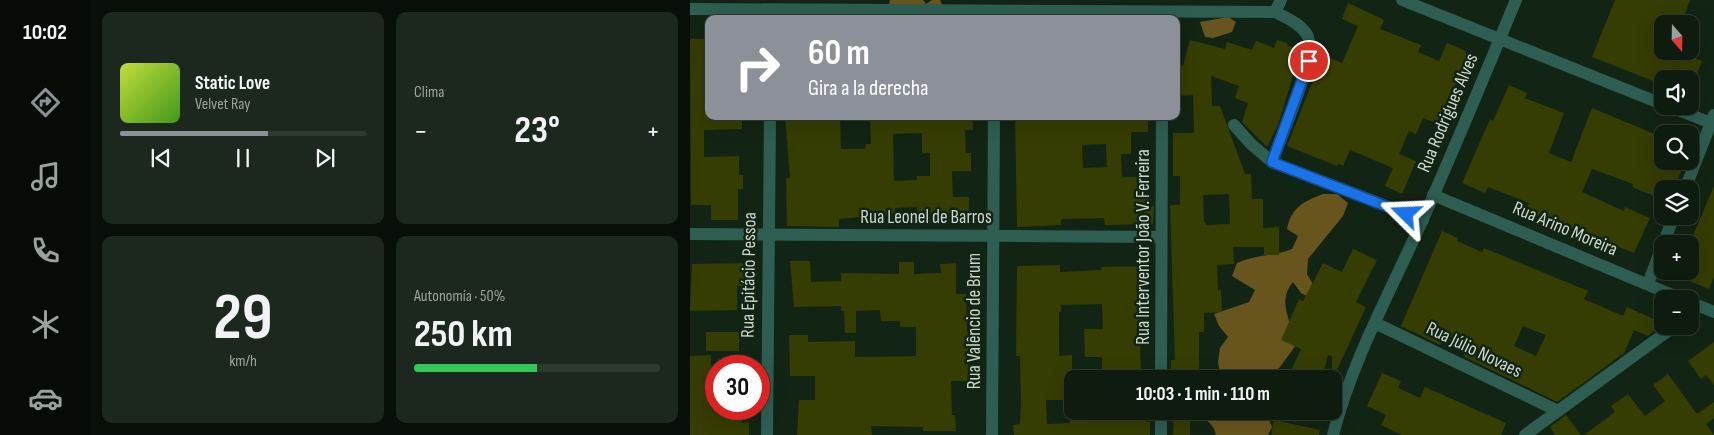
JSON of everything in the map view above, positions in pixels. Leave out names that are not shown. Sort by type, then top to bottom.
[{"type":"street","points":[[1402,0],[1654,101]]},
{"type":"street","name":"Rua Rodrigues Alves","points":[[1333,435],[1342,402],[1375,323],[1423,220],[1516,0]]},
{"type":"street","points":[[690,9],[1164,10],[1278,6],[1296,22],[1309,38],[1309,61],[1272,162]]},
{"type":"street","points":[[1688,180],[1712,119],[1698,115]]},
{"type":"street","name":"Rua Epitácio Pessoa","points":[[766,435],[770,120]]},
{"type":"street","name":"Rua Valêncio de Brum","points":[[992,435],[994,120]]},
{"type":"street","name":"Rua Interventor João V. Ferreira","points":[[1161,370],[1162,120]]},
{"type":"street","points":[[1234,125],[1251,144],[1272,162],[1423,220]]},
{"type":"street","name":"Rua Arino Moreira","points":[[1433,195],[1662,290]]},
{"type":"street","name":"Rua Leonel de Barros","points":[[690,234],[1161,237]]},
{"type":"street","points":[[1648,284],[1654,268]]},
{"type":"street","points":[[1699,306],[1714,312]]},
{"type":"street","name":"Rua Júlio Novaes","points":[[1375,323],[1558,411]]},
{"type":"street","points":[[1525,435],[1663,335]]},
{"type":"street","points":[[1161,420],[1161,435]]},
{"type":"shaded area","points":[[890,0],[923,0],[926,4],[932,0],[940,0],[943,6],[888,9]]},
{"type":"shaded area","points":[[1228,17],[1236,22],[1232,32],[1213,38],[1205,37],[1200,22]]},
{"type":"shaded area","points":[[1323,194],[1337,194],[1348,203],[1343,216],[1308,259],[1307,274],[1314,286],[1314,300],[1301,293],[1293,282],[1288,290],[1285,305],[1296,345],[1277,370],[1219,370],[1218,362],[1220,348],[1228,337],[1219,326],[1214,314],[1249,302],[1255,290],[1232,276],[1237,263],[1292,249],[1298,236],[1287,229],[1289,222],[1299,206]]},
{"type":"shaded area","points":[[1206,420],[1269,420],[1272,427],[1268,435],[1216,435],[1210,423]]},
{"type":"building","points":[[1615,0],[1690,0],[1684,15],[1654,15],[1654,60],[1699,60],[1702,61],[1698,70],[1654,70],[1654,81],[1592,57]]},
{"type":"building","points":[[1348,3],[1384,20],[1380,29],[1421,45],[1418,52],[1439,61],[1447,43],[1464,50],[1468,56],[1454,89],[1459,91],[1444,126],[1423,118],[1416,134],[1409,131],[1399,154],[1416,161],[1402,194],[1385,186],[1393,168],[1350,150],[1343,166],[1338,163],[1337,166],[1287,146],[1323,55],[1342,63],[1358,26],[1342,19]]},
{"type":"building","points":[[690,39],[705,39],[705,120],[742,120],[742,129],[704,130],[704,157],[739,156],[739,175],[743,175],[743,189],[738,189],[738,220],[711,220],[711,205],[691,205]]},
{"type":"building","points":[[1190,40],[1225,49],[1227,42],[1252,50],[1256,41],[1274,48],[1277,40],[1287,43],[1287,45],[1295,48],[1294,51],[1300,53],[1278,125],[1267,147],[1242,122],[1248,103],[1235,98],[1239,86],[1211,76],[1212,106],[1220,106],[1245,174],[1251,174],[1252,199],[1263,199],[1263,228],[1279,227],[1279,255],[1264,255],[1264,247],[1233,247],[1234,264],[1217,265],[1218,290],[1221,290],[1222,312],[1204,313],[1204,332],[1199,332],[1199,370],[1171,370],[1171,360],[1175,360],[1170,205],[1180,205],[1180,176],[1173,176],[1173,133],[1194,133],[1193,95],[1180,96],[1180,65],[1183,66]],"holes":[[[1229,194],[1230,224],[1207,225],[1204,222],[1203,195]]]},
{"type":"building","points":[[1509,85],[1527,93],[1525,98],[1564,113],[1549,153],[1571,162],[1592,108],[1654,134],[1654,170],[1681,170],[1678,180],[1654,180],[1654,196],[1632,187],[1633,184],[1592,169],[1582,192],[1624,211],[1625,207],[1650,218],[1634,253],[1565,226],[1562,235],[1544,228],[1545,225],[1523,217],[1529,203],[1488,187],[1485,193],[1462,183],[1490,119],[1493,121]]},
{"type":"building","points":[[785,120],[840,120],[841,149],[865,149],[866,144],[871,144],[870,120],[973,120],[973,130],[965,130],[966,153],[971,153],[971,171],[952,171],[953,197],[969,197],[969,220],[951,220],[951,223],[918,224],[917,207],[895,208],[895,214],[839,219],[839,227],[787,226],[786,178],[790,178]],"holes":[[[922,133],[922,153],[930,153],[930,176],[917,176],[917,180],[894,181],[893,134]]]},
{"type":"building","points":[[1015,120],[1148,120],[1148,132],[1131,132],[1131,154],[1121,154],[1122,177],[1146,177],[1146,199],[1151,199],[1151,206],[1154,206],[1153,224],[1105,225],[1104,218],[1061,219],[1061,225],[1017,227]],"holes":[[[1106,144],[1107,167],[1083,168],[1082,145]]]},
{"type":"building","points":[[1714,186],[1714,277],[1709,289],[1687,280],[1699,280],[1699,235],[1693,235]]},
{"type":"building","points":[[1442,231],[1458,238],[1457,241],[1482,252],[1484,248],[1588,291],[1584,299],[1623,316],[1627,307],[1654,319],[1654,331],[1648,336],[1634,330],[1624,353],[1557,402],[1463,356],[1467,349],[1444,338],[1440,345],[1401,326]],"holes":[[[1523,326],[1546,335],[1536,356],[1514,346]]]},
{"type":"building","points":[[1353,249],[1377,260],[1356,302],[1366,307],[1337,370],[1332,370],[1332,356],[1328,355],[1324,370],[1291,370],[1301,349],[1281,340],[1299,299],[1303,301],[1323,263],[1342,272]]},
{"type":"building","points":[[790,261],[810,261],[811,282],[841,281],[841,273],[899,274],[899,262],[914,262],[914,274],[941,273],[940,264],[956,263],[956,294],[966,294],[967,331],[971,331],[972,356],[968,356],[969,381],[951,381],[952,415],[955,415],[956,431],[923,431],[923,427],[871,426],[872,435],[797,435],[799,400],[815,400],[815,376],[790,376],[789,335],[808,335],[808,342],[855,341],[855,357],[916,356],[916,327],[900,327],[900,321],[881,321],[880,310],[856,311],[856,333],[845,333],[844,311],[841,311],[841,306],[794,307]]},
{"type":"building","points":[[749,263],[749,286],[737,286],[737,310],[690,311],[692,264]]},
{"type":"building","points":[[1060,265],[1060,272],[1102,270],[1101,267],[1146,266],[1146,291],[1142,291],[1143,325],[1150,324],[1150,344],[1140,344],[1141,370],[1102,370],[1102,357],[1085,357],[1084,329],[1103,329],[1102,304],[1061,305],[1061,312],[1059,312],[1059,356],[1072,355],[1072,370],[1064,370],[1064,400],[1046,400],[1047,424],[1070,423],[1070,420],[1146,420],[1146,422],[1150,422],[1150,435],[1014,435],[1013,425],[1020,424],[1021,402],[1020,356],[1016,356],[1017,266]]},
{"type":"building","points":[[706,332],[739,332],[739,351],[706,351]]},
{"type":"building","points":[[1714,342],[1714,385],[1706,375],[1701,379],[1688,361]]},
{"type":"building","points":[[705,355],[705,420],[742,420],[742,423],[749,422],[749,435],[690,435],[690,356]]},
{"type":"building","points":[[1382,373],[1401,381],[1398,388],[1420,398],[1425,387],[1506,423],[1501,435],[1402,435],[1381,425],[1386,415],[1367,406]]},
{"type":"building","points":[[1668,374],[1697,414],[1714,402],[1714,418],[1706,424],[1714,435],[1584,435],[1615,412],[1611,406],[1628,394],[1645,416],[1665,401],[1653,385]]},
{"type":"building","points":[[1566,415],[1581,435],[1555,435],[1550,427]]},
{"type":"building","points":[[1174,420],[1190,420],[1190,435],[1173,435]]},
{"type":"building","points":[[1274,420],[1320,430],[1319,435],[1271,435]]},
{"type":"route","points":[[1309,61],[1272,162],[1406,214]]}]
